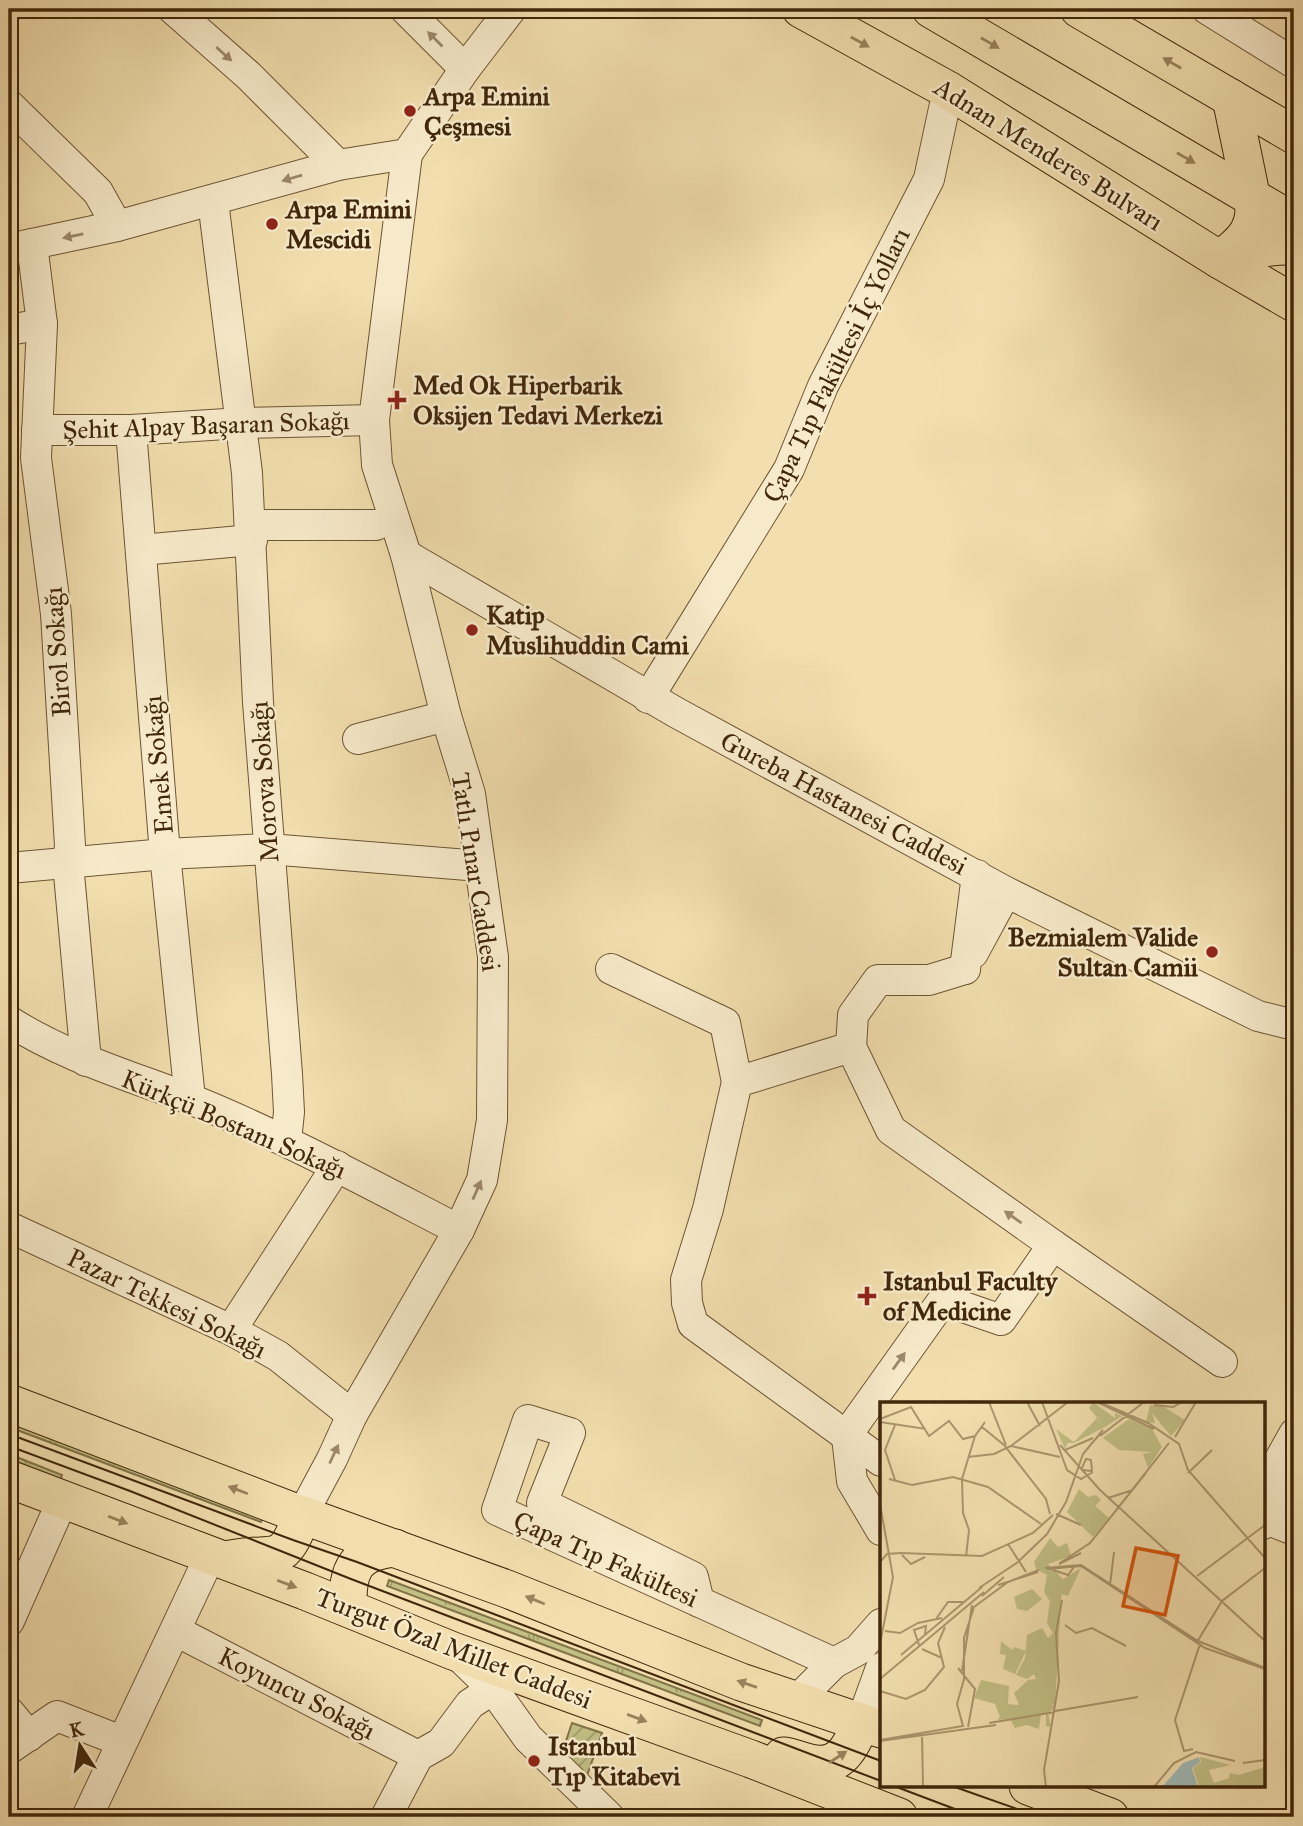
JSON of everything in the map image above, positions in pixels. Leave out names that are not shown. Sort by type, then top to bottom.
[{"type":"main road","name":"Adnan Menderes Bulvarı","points":[[800,9],[948,90],[1220,260],[1294,303]]},
{"type":"main road","points":[[931,9],[1294,222]]},
{"type":"main road","points":[[1079,9],[1294,135]]},
{"type":"main road","points":[[1220,260],[1245,239],[1254,220],[1252,197],[1231,98]]},
{"type":"main road","points":[[1220,260],[1270,246],[1294,246]]},
{"type":"main road","points":[[9,1403],[302,1515],[508,1589],[741,1682],[871,1726],[849,1750],[833,1762],[822,1765],[777,1755],[751,1759]]},
{"type":"main road","name":"Turgut Özal Millet Caddesi","points":[[9,1479],[348,1608],[453,1651],[751,1759],[899,1817]]},
{"type":"main road","points":[[217,1558],[276,1556],[293,1540],[302,1515]]},
{"type":"main road","points":[[348,1608],[348,1592],[358,1562],[367,1554],[395,1548]]},
{"type":"main road","points":[[1031,1787],[1110,1817]]},
{"type":"street","points":[[173,9],[249,76],[338,165]]},
{"type":"street","points":[[405,9],[465,69]]},
{"type":"street","points":[[20,247],[117,226],[338,165],[407,154],[465,69],[511,9]]},
{"type":"street","points":[[1207,9],[1294,63]]},
{"type":"street","name":"Çapa Tıp Fakültesi İç Yolları","points":[[648,698],[789,469],[823,386],[929,179],[948,90]]},
{"type":"street","points":[[9,104],[98,192],[117,226]]},
{"type":"street","name":"Tatlı Pınar Caddesi","points":[[302,1515],[352,1415],[459,1230],[482,1180],[492,1119],[493,957],[470,793],[446,716],[406,555],[377,465],[374,420],[407,154]]},
{"type":"street","name":"Morova Sokağı","points":[[213,201],[242,423],[251,532],[258,702],[287,1074],[289,1112],[286,1141]]},
{"type":"street","name":"Birol Sokağı","points":[[20,247],[43,324],[36,458],[56,614],[70,846],[68,863],[86,1061]]},
{"type":"street","points":[[9,330],[43,324]]},
{"type":"street","name":"Şehit Alpay Başaran Sokağı","points":[[37,430],[131,430],[242,423],[374,420]]},
{"type":"street","name":"Emek Sokağı","points":[[131,430],[165,854],[190,1099]]},
{"type":"street","points":[[141,550],[251,532],[376,525]]},
{"type":"street","name":"Gureba Hastanesi Caddesi","points":[[406,555],[648,698],[1006,892],[1258,1016],[1294,1025]]},
{"type":"street","points":[[358,739],[446,716]]},
{"type":"street","points":[[9,868],[165,854],[269,849],[480,866]]},
{"type":"street","points":[[965,969],[977,875]]},
{"type":"street","points":[[1006,892],[965,969],[929,980],[878,980],[853,1014],[851,1047],[891,1130],[1222,1362]]},
{"type":"street","points":[[611,969],[725,1023],[737,1082],[709,1209],[686,1280],[687,1303],[693,1324],[866,1440]]},
{"type":"street","name":"Kürkçü Bostanı Sokağı","points":[[9,1021],[32,1036],[86,1061],[190,1099],[286,1141],[459,1230]]},
{"type":"street","points":[[737,1082],[851,1047]]},
{"type":"street","points":[[851,1047],[754,1096],[739,1139],[727,1198],[702,1282],[700,1305],[735,1341],[866,1440]]},
{"type":"street","points":[[231,1330],[337,1166]]},
{"type":"street","name":"Pazar Tekkesi Sokağı","points":[[9,1227],[231,1330],[278,1356],[352,1415]]},
{"type":"street","points":[[887,1402],[943,1300],[1001,1320],[1053,1245]]},
{"type":"street","points":[[880,1415],[866,1440],[852,1481],[880,1528]]},
{"type":"street","name":"Çapa Tıp Fakültesi","points":[[699,1602],[693,1577],[542,1503],[570,1433],[528,1420],[497,1510],[699,1602],[834,1663]]},
{"type":"street","points":[[1264,1487],[1294,1434]]},
{"type":"street","points":[[866,1440],[868,1480],[880,1500]]},
{"type":"street","points":[[1294,1462],[1264,1520],[1294,1530]]},
{"type":"street","points":[[9,1621],[63,1499]]},
{"type":"street","points":[[90,1816],[121,1741],[176,1631],[217,1558]]},
{"type":"street","points":[[797,1700],[834,1663],[858,1650],[880,1624]]},
{"type":"street","name":"Koyuncu Sokağı","points":[[176,1631],[418,1756]]},
{"type":"street","points":[[453,1651],[493,1689],[528,1738],[609,1817]]},
{"type":"street","points":[[871,1726],[880,1674]]},
{"type":"street","points":[[386,1817],[418,1756],[440,1744],[470,1704],[493,1689]]},
{"type":"street","points":[[9,1712],[19,1743],[57,1716],[121,1741]]},
{"type":"green space","points":[[9,1416],[264,1513],[261,1522],[9,1427]]},
{"type":"green space","points":[[9,1454],[62,1475],[61,1479],[9,1459]]},
{"type":"green space","points":[[389,1580],[762,1720],[760,1726],[387,1586]]},
{"type":"green space","points":[[572,1723],[602,1733],[584,1784],[560,1759]]},
{"type":"tram line","points":[[9,1434],[357,1562],[880,1761]]},
{"type":"tram line","points":[[9,1446],[880,1781]]},
{"type":"tram line","points":[[897,1787],[976,1817]]},
{"type":"tram line","points":[[955,1787],[1040,1817]]},
{"type":"place","name":"Arpa Emini Çeşmesi","points":[[410,111]]},
{"type":"place","name":"Arpa Emini Mescidi","points":[[272,224]]},
{"type":"place","name":"Med Ok Hiperbarik Oksijen Tedavi Merkezi","points":[[397,400]]},
{"type":"place","name":"Katip Muslihuddin Cami","points":[[472,630]]},
{"type":"place","name":"Bezmialem Valide Sultan Camii","points":[[1212,952]]},
{"type":"place","name":"Istanbul Faculty of Medicine","points":[[867,1296]]},
{"type":"place","name":"Istanbul Tıp Kitabevi","points":[[534,1761]]}]
